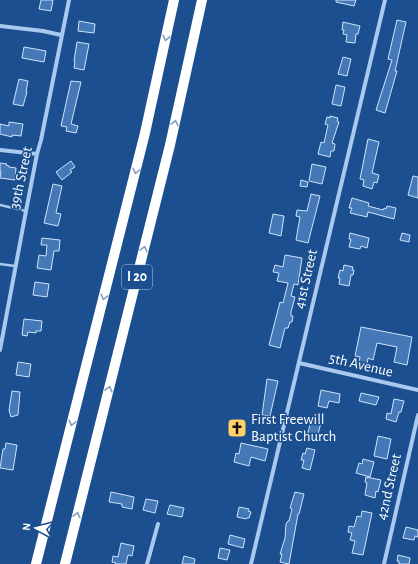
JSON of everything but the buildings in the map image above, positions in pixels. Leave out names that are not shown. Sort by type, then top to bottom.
[{"type":"highway","name":"I 20","points":[[36,564],[145,133],[174,0]]},
{"type":"highway","name":"I 20","points":[[65,564],[170,145],[202,0]]},
{"type":"street","name":"39th Street","points":[[0,350],[37,154],[69,0]]},
{"type":"street","name":"41st Street","points":[[251,564],[385,0]]},
{"type":"street","points":[[0,26],[43,31],[61,35]]},
{"type":"street","points":[[0,150],[37,154]]},
{"type":"street","name":"5th Avenue","points":[[299,363],[418,390]]},
{"type":"street","name":"42nd Street","points":[[384,564],[418,416]]},
{"type":"street","points":[[147,564],[158,524]]},
{"type":"lane","points":[[0,205],[26,211]]},
{"type":"lane","points":[[0,264],[15,266]]},
{"type":"place","name":"First Freewill Baptist Church","points":[[237,428]]}]
